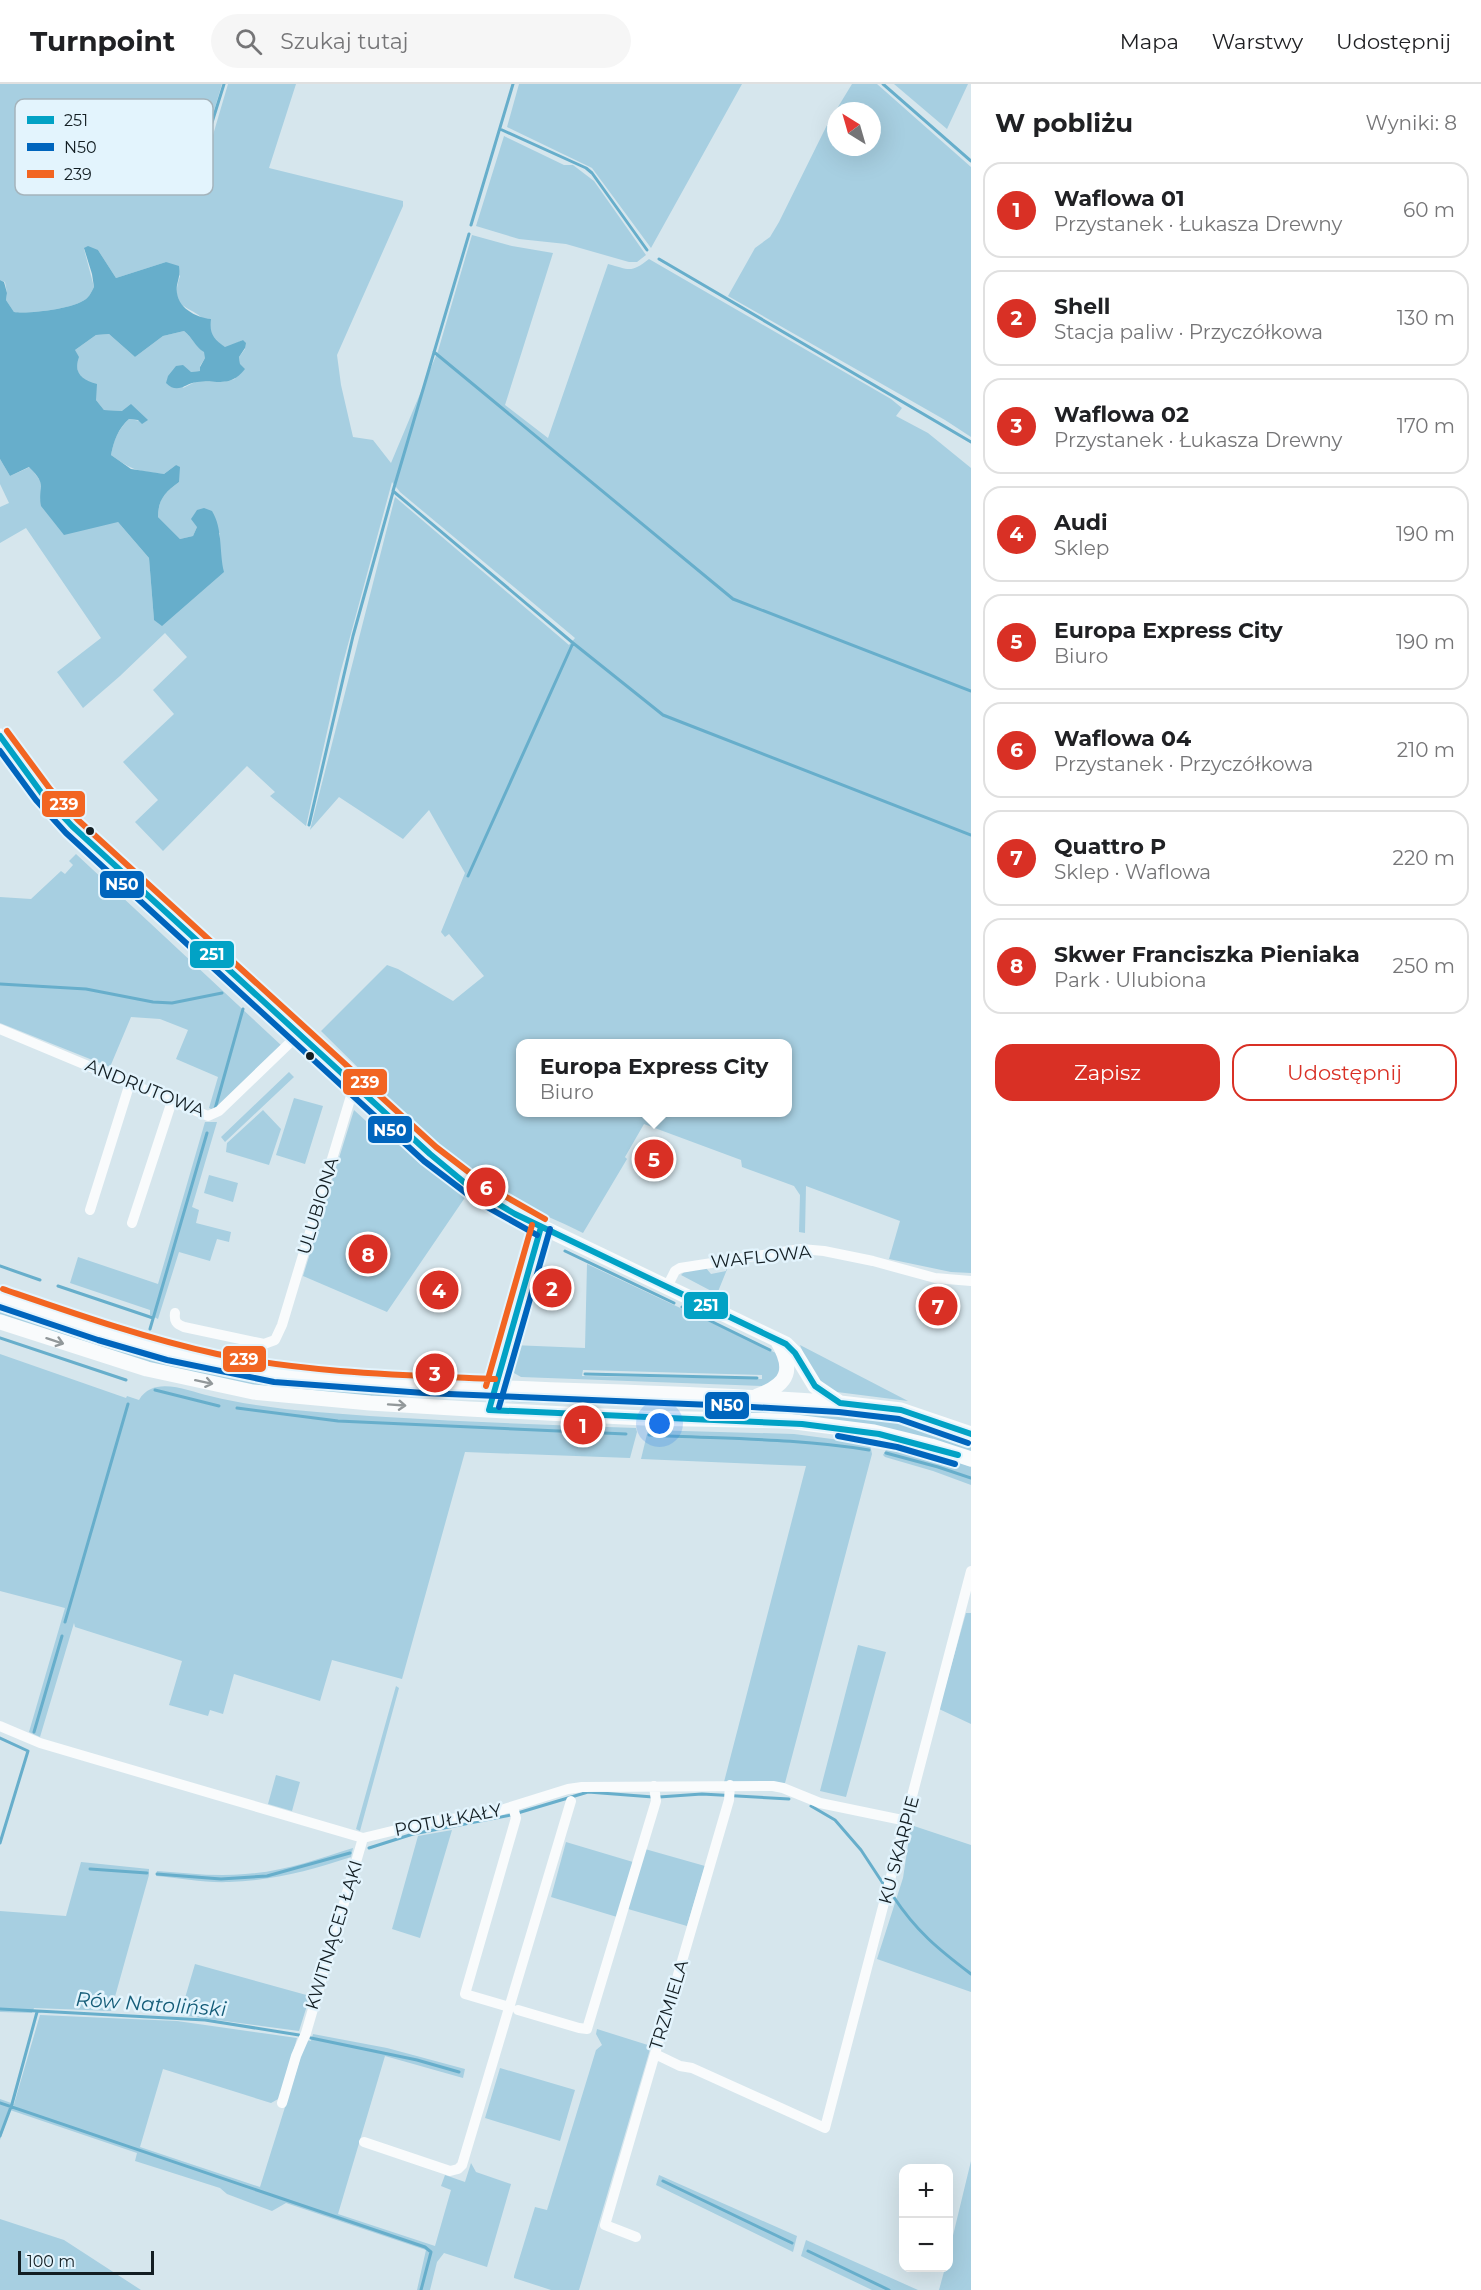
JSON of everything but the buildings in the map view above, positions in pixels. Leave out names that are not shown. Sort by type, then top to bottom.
[{"type":"main road","points":[[0,736],[5,755],[72,826],[460,1179],[494,1202],[541,1227],[776,1338],[795,1353],[815,1386],[840,1403]]},
{"type":"main road","points":[[489,1410],[503,1354],[541,1227]]},
{"type":"main road","points":[[0,1297],[121,1337],[217,1362],[274,1372],[334,1379],[495,1388],[840,1403],[901,1410],[971,1434]]},
{"type":"main road","points":[[0,1322],[147,1369],[253,1392],[370,1403],[489,1410],[643,1418],[787,1421],[874,1432],[971,1459]]},
{"type":"main road","points":[[752,1398],[775,1390],[787,1373],[787,1362],[776,1338]]},
{"type":"main road","points":[[503,1354],[510,1376],[531,1389]]},
{"type":"street","name":"ANDRUTOWA","points":[[0,1029],[208,1116],[215,1114],[299,1034]]},
{"type":"street","points":[[90,1210],[130,1083]]},
{"type":"street","name":"ULUBIONA","points":[[175,1313],[174,1319],[177,1324],[184,1328],[264,1344],[275,1340],[282,1325],[351,1096],[357,1087]]},
{"type":"street","points":[[132,1223],[172,1101]]},
{"type":"street","name":"WAFLOWA","points":[[667,1287],[675,1272],[680,1268],[801,1249],[824,1251],[873,1261],[935,1278],[971,1281]]},
{"type":"street","name":"KU SKARPIE","points":[[655,2054],[680,2066],[692,2068],[825,2128],[971,1571]]},
{"type":"street","points":[[0,1726],[40,1743],[363,1838]]},
{"type":"street","name":"POTUŁKAŁY","points":[[363,1838],[433,1821],[467,1819],[514,1811],[568,1788],[655,1793],[730,1792],[783,1788],[820,1803],[907,1821]]},
{"type":"street","name":"TRZMIELA","points":[[636,2237],[604,2224],[730,1792]]},
{"type":"street","points":[[514,1811],[465,1994],[588,2029],[655,1793]]},
{"type":"street","points":[[364,2142],[450,2171],[458,2169],[464,2163],[513,2009],[571,1802]]},
{"type":"street","name":"KWITNĄCEJ ŁĄKI","points":[[282,2103],[306,2032],[363,1838]]},
{"type":"shaded area","points":[[0,84],[222,84],[213,114],[213,99],[15,99],[15,195],[213,195],[213,135],[228,84],[296,84],[269,168],[403,201],[403,206],[337,355],[341,385],[353,437],[373,440],[391,463],[438,351],[472,235],[512,246],[553,253],[505,405],[548,438],[608,264],[630,269],[638,267],[649,259],[891,399],[902,408],[896,416],[928,433],[971,468],[971,1273],[951,1272],[889,1259],[900,1221],[806,1186],[805,1233],[799,1232],[800,1195],[794,1186],[742,1167],[741,1160],[644,1124],[625,1157],[627,1159],[583,1233],[505,1194],[456,1158],[409,1117],[321,1031],[387,965],[453,1001],[484,976],[449,934],[445,937],[441,932],[465,873],[429,810],[403,839],[339,797],[310,830],[395,497],[569,645],[575,638],[400,492],[392,482],[340,674],[306,826],[270,796],[275,792],[247,766],[163,851],[135,822],[158,800],[123,762],[174,714],[153,690],[187,657],[165,633],[83,708],[57,672],[101,638],[26,528],[0,543],[0,507],[9,503],[0,484],[0,459],[10,476],[30,467],[42,483],[40,500],[118,522],[149,558],[154,620],[223,572],[220,533],[197,527],[193,536],[180,539],[158,517],[163,497],[179,482],[176,465],[164,474],[148,472],[131,467],[111,455],[117,435],[129,419],[146,422],[122,411],[104,410],[86,381],[78,374],[75,350],[96,335],[109,334],[135,357],[163,336],[184,331],[205,352],[205,358],[200,371],[191,372],[183,388],[195,382],[224,382],[235,379],[240,364],[239,357],[245,349],[243,340],[226,348],[214,339],[205,321],[179,301],[177,287],[180,276],[166,262],[116,278],[98,250],[84,249],[94,287],[89,295],[80,303],[71,306],[40,311],[14,312],[6,300],[5,282],[0,280]]},
{"type":"shaded area","points":[[519,84],[742,84],[651,248],[592,168],[507,127]]},
{"type":"shaded area","points":[[852,84],[877,84],[971,167],[971,437],[728,296],[755,248],[770,237],[827,125],[827,156],[881,156],[881,102],[841,102]]},
{"type":"shaded area","points":[[894,84],[968,84],[947,129]]},
{"type":"shaded area","points":[[504,136],[564,165],[573,165],[594,181],[646,255],[637,262],[629,262],[566,244],[519,239],[476,226]]},
{"type":"shaded area","points":[[88,246],[98,250],[116,278],[166,262],[179,266],[177,292],[186,309],[198,316],[211,319],[213,336],[225,347],[243,340],[246,343],[239,357],[240,364],[245,369],[234,379],[222,382],[197,382],[178,388],[166,383],[168,376],[176,366],[183,365],[191,372],[200,371],[205,358],[204,352],[184,331],[163,336],[135,357],[109,334],[96,335],[75,350],[79,357],[78,372],[83,378],[97,384],[96,400],[104,410],[122,411],[131,404],[148,420],[142,424],[138,420],[129,419],[117,435],[111,455],[131,469],[164,474],[176,465],[180,467],[179,482],[163,497],[158,517],[180,539],[193,536],[197,527],[191,519],[197,510],[204,508],[212,511],[218,525],[224,572],[162,626],[154,620],[149,558],[118,522],[64,535],[41,506],[41,483],[35,474],[29,467],[10,476],[0,459],[0,280],[4,282],[6,300],[14,312],[51,310],[80,303],[87,298],[94,287],[84,248]]},
{"type":"shaded area","points":[[76,854],[282,1046],[215,1111],[209,1108],[218,1077],[176,1059],[188,1030],[160,1019],[131,1017],[110,1067],[0,1023],[0,897],[31,899],[61,871],[65,874],[73,865],[69,861]]},
{"type":"shaded area","points":[[289,1072],[294,1077],[225,1142],[221,1137]]},
{"type":"shaded area","points":[[294,1098],[323,1106],[305,1164],[276,1155]]},
{"type":"shaded area","points":[[263,1110],[281,1129],[269,1165],[226,1152],[227,1143]]},
{"type":"shaded area","points":[[354,1110],[379,1133],[385,1127],[428,1166],[466,1196],[387,1312],[303,1276]]},
{"type":"shaded area","points":[[205,1122],[217,1122],[192,1207],[199,1210],[196,1223],[231,1232],[229,1242],[217,1239],[210,1261],[179,1252],[158,1319],[150,1315],[150,1310],[70,1283],[78,1257],[158,1284]]},
{"type":"shaded area","points":[[209,1175],[238,1183],[233,1202],[204,1193]]},
{"type":"shaded area","points":[[587,1264],[778,1354],[781,1359],[777,1380],[762,1386],[521,1377],[514,1373],[508,1361],[512,1345],[585,1348]],"holes":[[[583,1370],[762,1375],[762,1379],[582,1376]]]},
{"type":"shaded area","points":[[728,1267],[717,1294],[681,1275],[684,1272],[706,1268],[711,1274],[726,1271]]},
{"type":"shaded area","points":[[0,1302],[168,1357],[467,1391],[467,1399],[315,1394],[235,1383],[128,1359],[0,1314]]},
{"type":"shaded area","points":[[800,1345],[908,1401],[837,1392],[830,1389],[823,1385],[813,1373]]},
{"type":"shaded area","points":[[0,1354],[126,1398],[127,1396],[139,1400],[145,1392],[162,1386],[181,1388],[253,1405],[297,1410],[417,1419],[636,1428],[637,1432],[630,1458],[465,1452],[402,1679],[332,1660],[320,1701],[234,1674],[223,1714],[210,1710],[208,1716],[169,1705],[182,1661],[75,1627],[74,1623],[40,1737],[29,1732],[65,1608],[0,1591]]},
{"type":"shaded area","points":[[507,1393],[771,1404],[889,1414],[971,1440],[971,1452],[748,1414],[697,1408],[512,1402],[506,1396]]},
{"type":"shaded area","points":[[648,1430],[794,1434],[870,1444],[872,1454],[785,1783],[724,1782],[806,1466],[641,1459]]},
{"type":"shaded area","points":[[889,1445],[898,1445],[951,1459],[971,1467],[971,1485],[885,1457],[883,1455]]},
{"type":"shaded area","points":[[966,1613],[971,1613],[971,1724],[939,1709]]},
{"type":"shaded area","points":[[858,1645],[886,1652],[846,1797],[820,1791]]},
{"type":"shaded area","points":[[396,1686],[399,1688],[360,1831],[356,1829]]},
{"type":"shaded area","points":[[276,1775],[300,1782],[292,1811],[268,1804]]},
{"type":"shaded area","points":[[911,1825],[971,1845],[971,1992],[877,1959],[903,1878]]},
{"type":"shaded area","points":[[452,1830],[420,1938],[392,1929],[418,1836]]},
{"type":"shaded area","points":[[566,1842],[633,1862],[617,1917],[551,1897]]},
{"type":"shaded area","points":[[353,1848],[351,1857],[260,1880],[220,1882],[156,1876],[157,1871],[212,1875],[259,1873],[300,1864]]},
{"type":"shaded area","points":[[645,1849],[705,1866],[687,1926],[628,1909]]},
{"type":"shaded area","points":[[81,1862],[149,1869],[111,2011],[34,2008],[32,2013],[0,2012],[0,1911],[66,1916]]},
{"type":"shaded area","points":[[195,1964],[310,1996],[299,2031],[180,2015]]},
{"type":"shaded area","points":[[40,2015],[177,2021],[297,2038],[280,2098],[271,2103],[163,2069],[140,2147],[260,2187],[306,2040],[311,2041],[313,2034],[387,2048],[465,2069],[463,2078],[385,2056],[338,2214],[435,2246],[451,2190],[441,2186],[445,2175],[465,2182],[471,2163],[476,2172],[511,2184],[487,2267],[444,2253],[437,2262],[430,2290],[417,2290],[426,2250],[286,2203],[272,2211],[227,2194],[220,2188],[135,2161],[137,2153],[10,2110],[0,2140],[0,2099],[14,2104]]},
{"type":"shaded area","points":[[597,2029],[651,2046],[579,2290],[551,2290],[514,2278],[514,2276],[535,2207],[547,2210],[596,2050],[602,2045],[596,2034]]},
{"type":"shaded area","points":[[500,2068],[575,2090],[560,2141],[485,2118]]},
{"type":"shaded area","points":[[971,2161],[971,2290],[939,2290],[944,2272],[953,2272],[953,2235]]},
{"type":"shaded area","points":[[659,2175],[797,2236],[793,2252],[656,2185]]},
{"type":"shaded area","points":[[0,2219],[64,2240],[141,2290],[0,2290]]},
{"type":"shaded area","points":[[806,2240],[918,2290],[872,2290],[801,2256]]},
{"type":"waterway","points":[[213,119],[224,84]]},
{"type":"waterway","points":[[471,225],[513,84]]},
{"type":"waterway","points":[[883,84],[971,161]]},
{"type":"waterway","points":[[500,129],[586,168],[592,173],[647,250]]},
{"type":"waterway","points":[[469,234],[393,491],[573,643],[663,715],[971,835]]},
{"type":"waterway","points":[[659,259],[971,442]]},
{"type":"waterway","points":[[434,352],[733,599],[971,691]]},
{"type":"waterway","points":[[309,825],[353,636],[393,492]]},
{"type":"waterway","points":[[468,876],[573,643]]},
{"type":"waterway","points":[[0,984],[86,989],[153,1002],[172,1003],[222,993]]},
{"type":"waterway","points":[[215,1109],[243,1009]]},
{"type":"waterway","points":[[150,1329],[207,1133]]},
{"type":"waterway","points":[[565,1251],[674,1303]]},
{"type":"waterway","points":[[0,1266],[40,1280]]},
{"type":"waterway","points":[[58,1286],[153,1318]]},
{"type":"waterway","points":[[682,1307],[770,1350]]},
{"type":"waterway","points":[[0,1338],[126,1380]]},
{"type":"waterway","points":[[585,1374],[757,1378]]},
{"type":"waterway","points":[[155,1390],[219,1406]]},
{"type":"waterway","points":[[65,1622],[128,1404]]},
{"type":"waterway","points":[[237,1408],[338,1421],[626,1434]]},
{"type":"waterway","points":[[649,1435],[787,1441],[869,1450]]},
{"type":"waterway","points":[[886,1453],[971,1478]]},
{"type":"waterway","points":[[34,1732],[62,1636]]},
{"type":"waterway","name":"Rów Natoliński","points":[[0,1738],[28,1751],[0,1843]]},
{"type":"waterway","points":[[369,1848],[413,1834],[511,1815],[588,1792],[653,1797]]},
{"type":"waterway","points":[[659,1797],[702,1794],[789,1799]]},
{"type":"waterway","points":[[811,1806],[835,1820],[861,1850],[884,1885]]},
{"type":"waterway","points":[[157,1874],[221,1879],[267,1876],[350,1853]]},
{"type":"waterway","points":[[90,1869],[147,1873]]},
{"type":"waterway","points":[[893,1896],[928,1939],[971,1974]]},
{"type":"waterway","name":"Rów Natoliński","points":[[0,2009],[205,2020],[299,2035]]},
{"type":"waterway","points":[[0,2136],[12,2104],[37,2012]]},
{"type":"waterway","name":"Rów Natoliński","points":[[311,2038],[417,2060],[459,2072]]},
{"type":"waterway","points":[[0,2103],[425,2247],[431,2252],[421,2290]]},
{"type":"waterway","points":[[663,2181],[792,2243]]},
{"type":"waterway","points":[[808,2251],[889,2290]]},
{"type":"transit line","name":"239","points":[[7,731],[50,789],[78,820],[436,1147],[487,1186],[545,1219]]},
{"type":"transit line","name":"251","points":[[0,736],[43,795],[72,826],[430,1154],[471,1188],[515,1214],[786,1344],[795,1353],[815,1386],[840,1403],[901,1410],[971,1434]]},
{"type":"transit line","name":"N50","points":[[0,751],[36,800],[66,833],[424,1161],[478,1202],[537,1235]]},
{"type":"transit line","name":"239","points":[[486,1386],[532,1225]]},
{"type":"transit line","name":"251","points":[[489,1410],[541,1227]]},
{"type":"transit line","name":"N50","points":[[499,1407],[550,1229]]},
{"type":"transit line","name":"239","points":[[3,1289],[136,1333],[217,1354],[321,1369],[495,1379]]},
{"type":"transit line","name":"N50","points":[[0,1307],[98,1340],[167,1360],[274,1382],[424,1393],[839,1412],[899,1419],[968,1443]]},
{"type":"transit line","name":"251","points":[[489,1410],[802,1424],[879,1434],[958,1455]]},
{"type":"transit line","name":"N50","points":[[838,1436],[897,1447],[955,1464]]},
{"type":"place","name":"Europa Express City","points":[[654,1159]]},
{"type":"place","name":"Waflowa 04","points":[[486,1187]]},
{"type":"place","name":"Skwer Franciszka Pieniaka","points":[[368,1254]]},
{"type":"place","name":"Shell","points":[[552,1288]]},
{"type":"place","name":"Audi","points":[[439,1290]]},
{"type":"place","name":"Quattro P","points":[[938,1306]]},
{"type":"place","name":"Waflowa 02","points":[[435,1373]]},
{"type":"place","name":"Waflowa 01","points":[[583,1425]]}]
